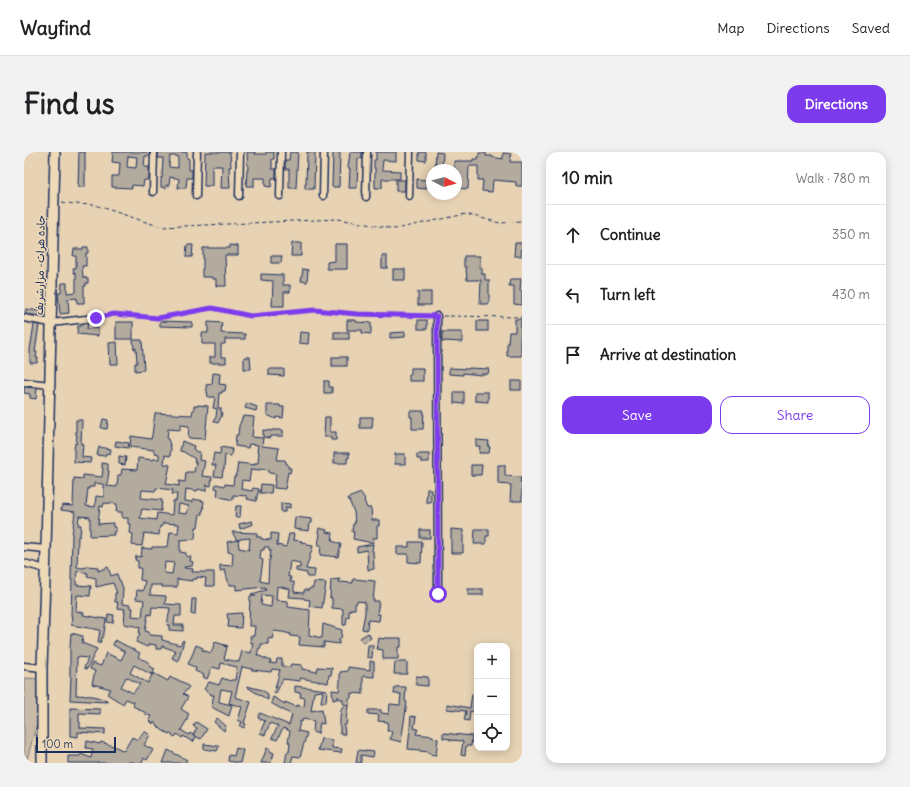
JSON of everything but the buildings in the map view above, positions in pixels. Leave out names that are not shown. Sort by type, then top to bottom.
[{"type":"highway","name":"جاده هرات- مزارشریف","points":[[42,763],[42,668],[55,152]]},
{"type":"street","points":[[153,192],[154,152]]},
{"type":"street","points":[[196,196],[197,152]]},
{"type":"street","points":[[239,196],[240,152]]},
{"type":"street","points":[[280,196],[281,152]]},
{"type":"street","points":[[323,196],[324,152]]},
{"type":"street","points":[[366,197],[367,152]]},
{"type":"street","points":[[409,196],[410,152]]},
{"type":"street","points":[[437,316],[438,594]]},
{"type":"street","points":[[24,318],[51,323],[96,318]]},
{"type":"street","points":[[24,382],[50,385]]},
{"type":"street","points":[[24,547],[46,549]]},
{"type":"street","points":[[24,563],[45,569]]},
{"type":"street","points":[[24,666],[42,668]]},
{"type":"path","points":[[54,200],[74,204],[95,205],[161,226],[338,219],[396,229],[466,214],[500,223],[522,222]]},
{"type":"path","points":[[96,318],[114,314],[158,318],[212,308],[251,316],[315,310],[357,314],[522,317]]},
{"type":"shaded area","points":[[24,678],[41,679],[38,719],[26,763],[24,763]]},
{"type":"route","points":[[96,318],[114,314],[158,318],[212,308],[251,316],[315,310],[357,314],[437,316],[438,594]]}]
